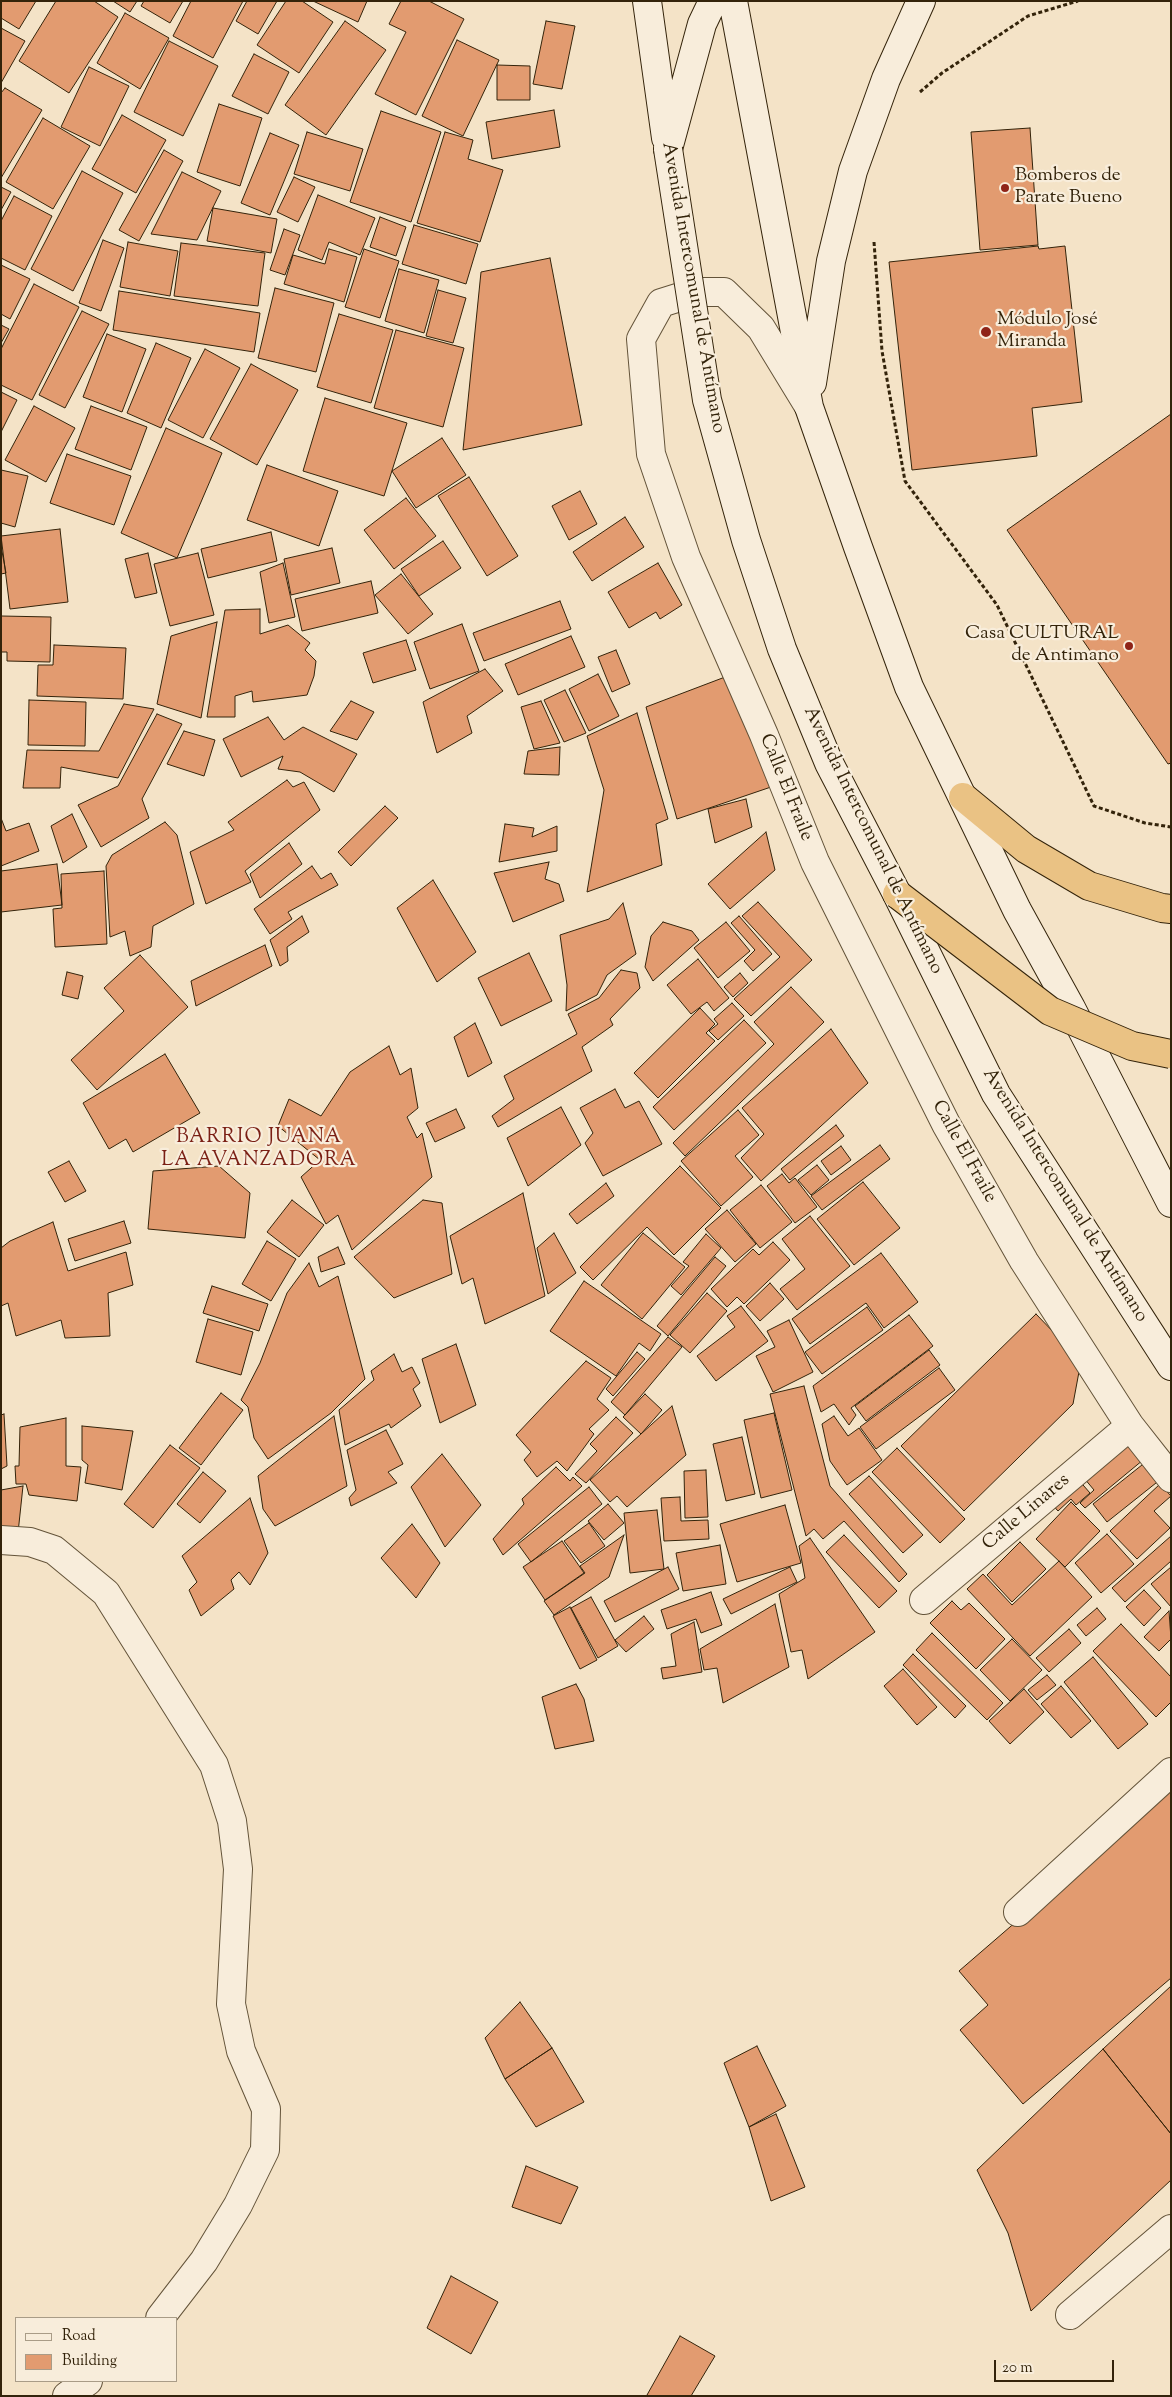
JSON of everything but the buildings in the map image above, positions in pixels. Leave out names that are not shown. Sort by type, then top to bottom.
[{"type":"highway","points":[[963,797],[1026,849],[1088,886],[1171,909]]},
{"type":"highway","points":[[897,894],[1050,1011],[1132,1046],[1171,1054]]},
{"type":"street","name":"Avenida Intercomunal de Antímano","points":[[647,1],[668,150],[708,400],[746,540],[782,649],[829,763],[897,894],[996,1094],[1171,1366]]},
{"type":"street","points":[[668,150],[702,24],[713,1]]},
{"type":"street","points":[[733,1],[809,407],[909,687],[1017,910],[1071,1008],[1171,1203]]},
{"type":"street","points":[[809,407],[831,261],[853,171],[886,79],[921,1]]},
{"type":"street","name":"Calle El Fraile","points":[[809,407],[761,328],[724,292],[696,292],[661,304],[641,339],[651,454],[686,557],[764,735],[815,862],[946,1124],[1024,1261],[1130,1426],[1171,1478]]},
{"type":"street","name":"Calle Linares","points":[[924,1600],[1130,1426]]},
{"type":"street","points":[[1,1540],[30,1542],[54,1550],[106,1594],[214,1765],[232,1822],[238,1869],[231,2004],[241,2051],[266,2109],[265,2150],[238,2205],[204,2261],[161,2317]]},
{"type":"street","points":[[1018,1912],[1171,1772]]},
{"type":"street","points":[[1070,2315],[1171,2229]]},
{"type":"street","points":[[67,2396],[87,2382]]},
{"type":"path","points":[[914,96],[942,73],[1028,16],[1078,1]]},
{"type":"path","points":[[873,239],[882,350],[905,481],[997,605],[1094,806],[1145,823],[1171,827]]},
{"type":"place","name":"Bomberos de Parate Bueno","points":[[1005,188]]},
{"type":"place","name":"Módulo José Miranda","points":[[986,332]]},
{"type":"place","name":"Casa CULTURAL de Antimano","points":[[1129,646]]},
{"type":"district","name":"BARRIO JUANA LA AVANZADORA","points":[[259,1150]]}]
